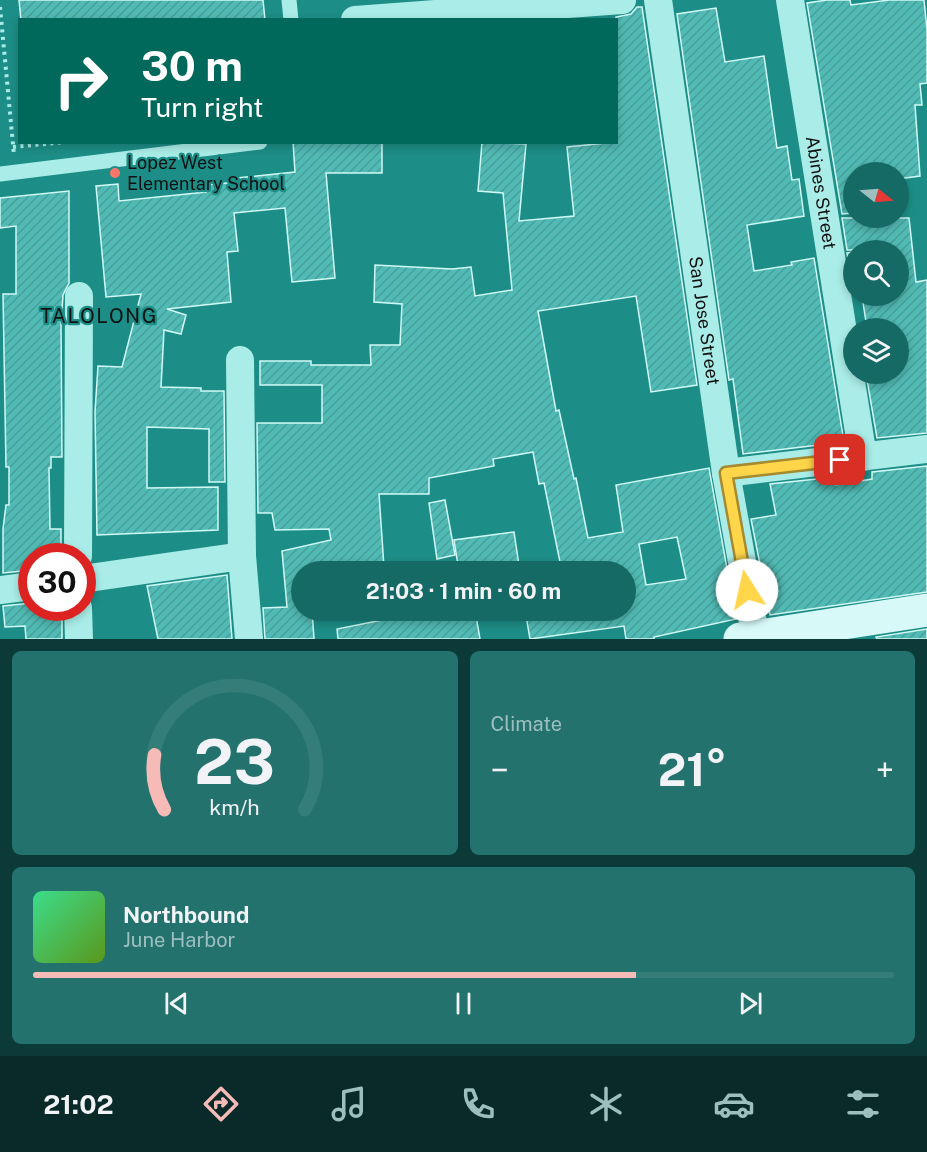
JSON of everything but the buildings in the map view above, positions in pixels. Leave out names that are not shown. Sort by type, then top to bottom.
[{"type":"main road","points":[[750,638],[927,610]]},
{"type":"street","points":[[382,18],[622,0]]},
{"type":"street","name":"San Jose Street","points":[[658,0],[750,638]]},
{"type":"street","name":"Abines Street","points":[[790,0],[863,457]]},
{"type":"street","points":[[78,543],[80,296]]},
{"type":"street","points":[[240,360],[242,556],[249,639]]},
{"type":"street","points":[[726,473],[927,449]]},
{"type":"street","points":[[96,577],[242,556]]},
{"type":"street","points":[[0,590],[18,588]]},
{"type":"street","points":[[78,621],[79,639]]},
{"type":"lane","points":[[289,0],[291,18]]},
{"type":"lane","points":[[0,174],[244,144]]},
{"type":"path","points":[[0,7],[16,172]]},
{"type":"path","points":[[14,147],[45,144]]},
{"type":"place","name":"Lopez West Elementary School","points":[[115,173]]},
{"type":"district","name":"TALOLONG","points":[[99,316]]},
{"type":"route","points":[[747,590],[726,473],[840,460]]}]
